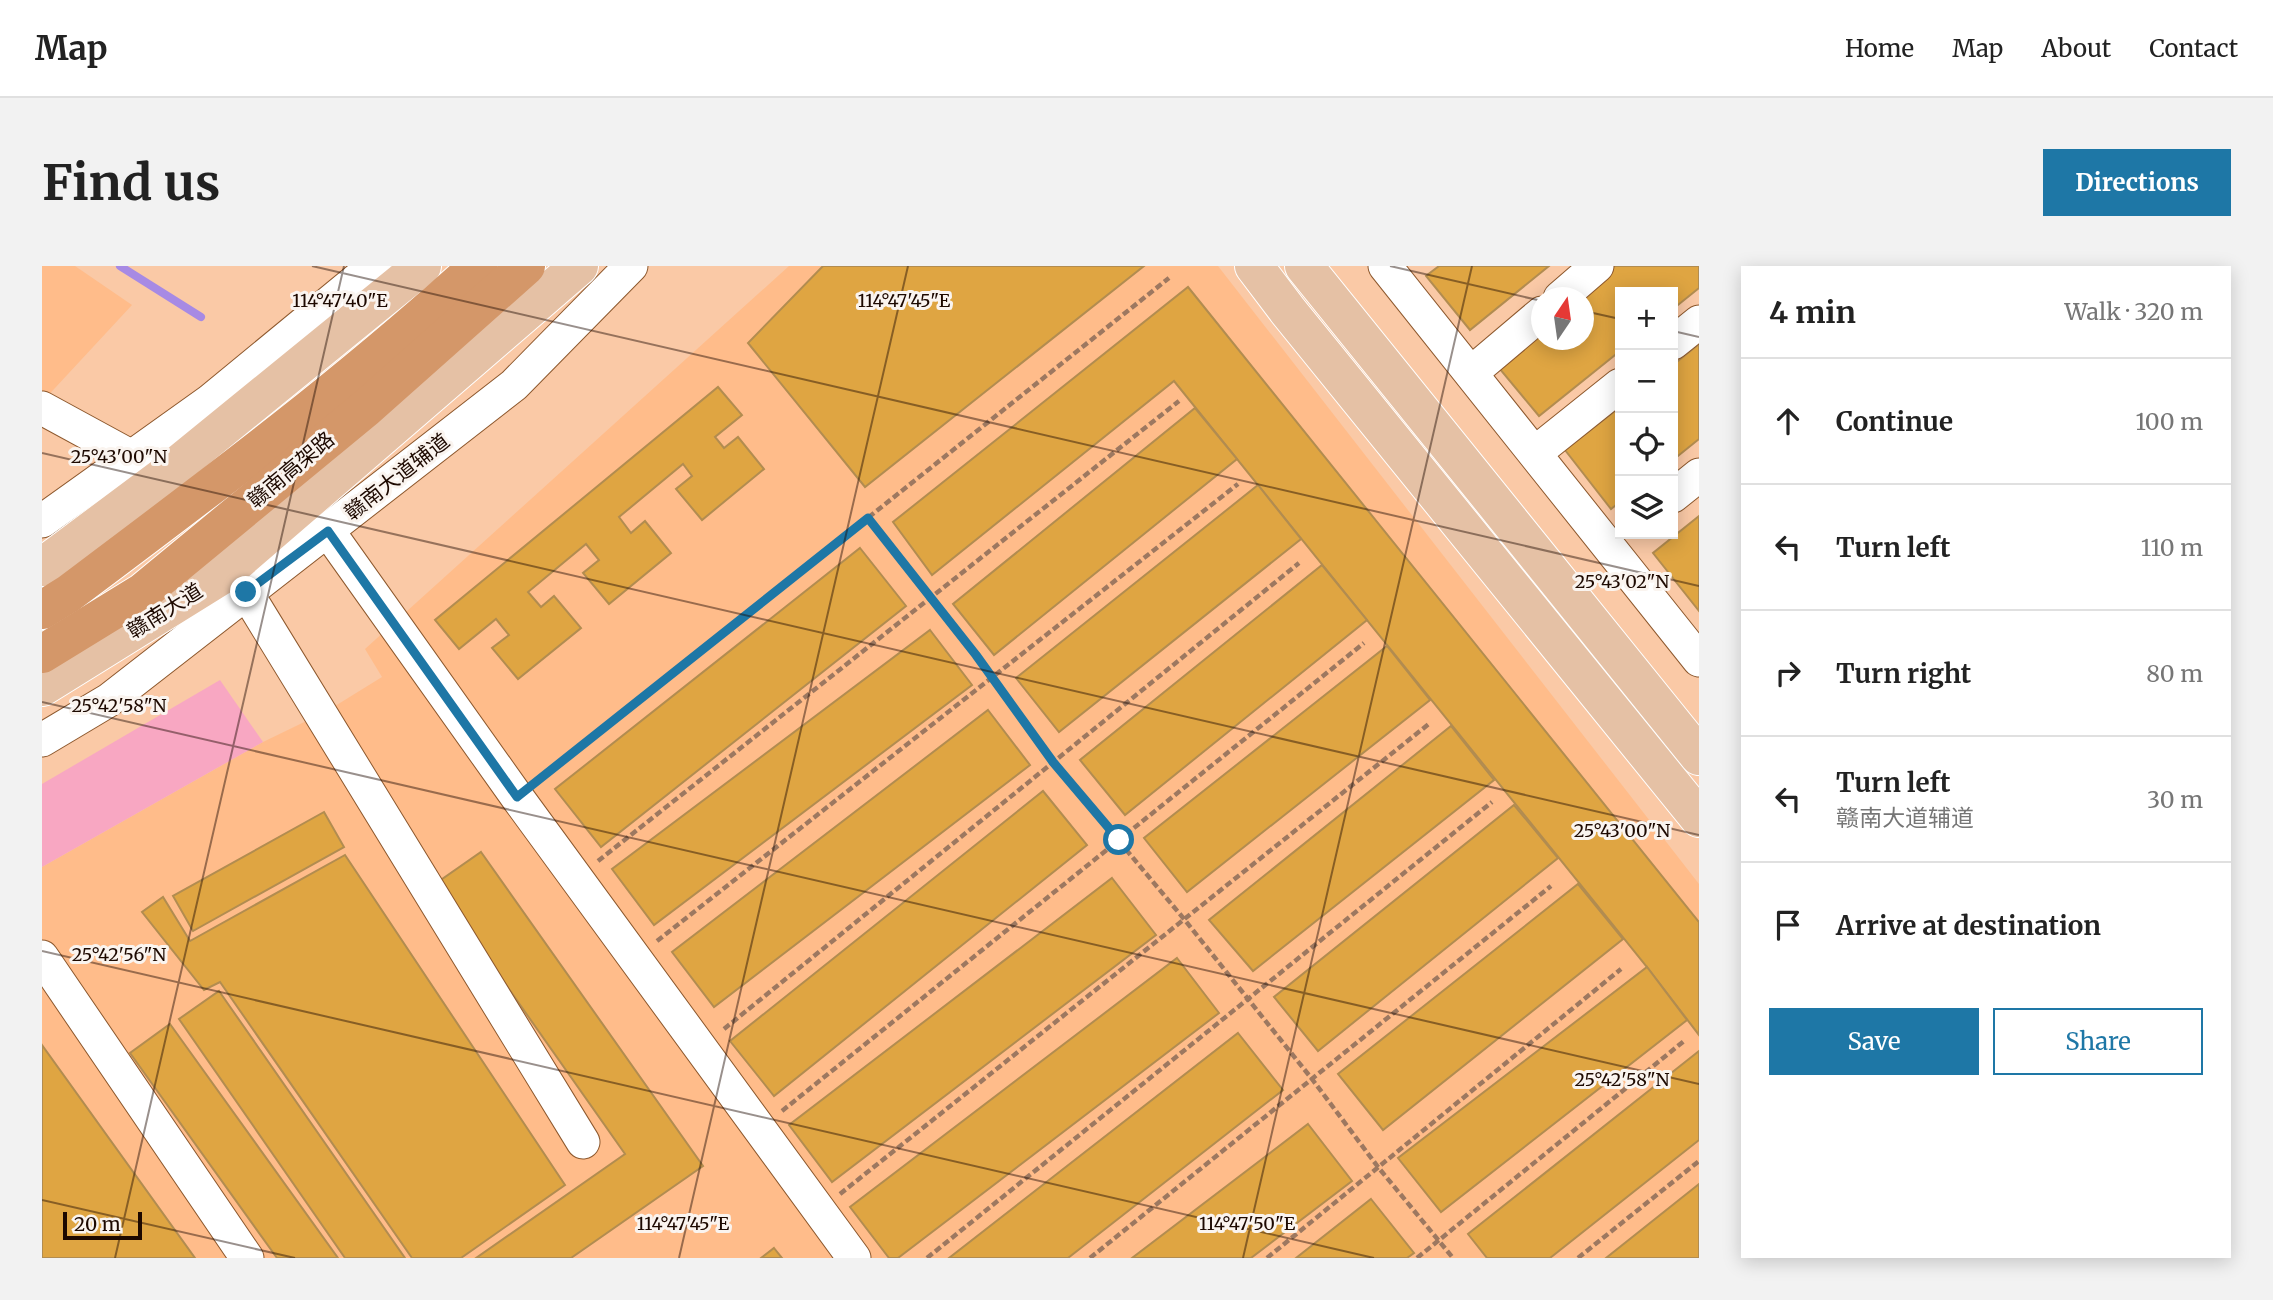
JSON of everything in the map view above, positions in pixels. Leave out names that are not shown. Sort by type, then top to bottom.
[{"type":"highway","name":"赣南高架路","points":[[42,610],[68,594],[220,480],[412,326],[478,266]]},
{"type":"highway","name":"赣南高架路","points":[[42,654],[143,592],[366,408],[526,266]]},
{"type":"main road","name":"赣南大道","points":[[42,687],[219,577],[579,266]]},
{"type":"main road","points":[[1254,266],[1305,333],[1699,818]]},
{"type":"main road","points":[[1304,266],[1699,756]]},
{"type":"main road","points":[[42,566],[164,476],[225,408],[398,273]]},
{"type":"street","name":"赣南大道辅道","points":[[42,740],[110,700],[514,385],[631,266]]},
{"type":"street","points":[[1573,287],[1597,266]]},
{"type":"street","points":[[1393,270],[1535,453],[1618,541],[1696,651]]},
{"type":"street","points":[[1471,373],[1531,322]]},
{"type":"street","points":[[1678,339],[1699,322]]},
{"type":"street","points":[[1535,453],[1615,389]]},
{"type":"street","points":[[42,408],[132,457]]},
{"type":"street","points":[[42,522],[132,457],[225,408]]},
{"type":"street","points":[[1678,492],[1699,475]]},
{"type":"street","points":[[328,531],[576,879],[854,1258]]},
{"type":"street","points":[[246,592],[583,1142]]},
{"type":"street","points":[[42,957],[247,1258]]},
{"type":"path","points":[[517,797],[1169,278]]},
{"type":"path","points":[[576,879],[1179,401]]},
{"type":"path","points":[[634,958],[1238,484]]},
{"type":"path","points":[[868,518],[929,599],[976,655],[1053,762],[1184,919],[1312,1079],[1378,1167],[1453,1258]]},
{"type":"path","points":[[700,1048],[1299,563]]},
{"type":"path","points":[[759,1129],[1364,643]]},
{"type":"path","points":[[819,1210],[1430,723]]},
{"type":"path","points":[[927,1258],[1492,802]]},
{"type":"path","points":[[1090,1258],[1551,886]]},
{"type":"path","points":[[1267,1258],[1621,969]]},
{"type":"path","points":[[1417,1258],[1684,1041]]},
{"type":"path","points":[[1578,1258],[1699,1161]]},
{"type":"shaded area","points":[[42,266],[75,266],[132,305],[42,402]]},
{"type":"shaded area","points":[[789,266],[1218,266],[1699,884],[1699,1258],[42,1258],[42,867],[263,742],[327,711],[382,677],[365,649]]},
{"type":"shaded area","points":[[220,680],[263,742],[42,867],[42,784]]},
{"type":"building","points":[[823,266],[1144,266],[865,487],[748,343]]},
{"type":"building","points":[[1439,266],[1549,266],[1470,330],[1426,276]]},
{"type":"building","points":[[1614,266],[1699,266],[1699,288],[1678,305],[1678,287],[1615,287],[1615,355],[1539,416],[1494,362],[1531,333],[1531,350],[1594,350],[1594,287],[1588,287]]},
{"type":"building","points":[[1188,287],[1699,922],[1699,1035],[1174,381],[932,575],[893,522]]},
{"type":"building","points":[[1699,344],[1699,439],[1678,456],[1678,413],[1678,361]]},
{"type":"building","points":[[718,387],[742,415],[715,437],[724,448],[738,437],[764,469],[702,520],[676,489],[692,476],[683,464],[619,517],[631,533],[645,521],[671,553],[609,604],[583,573],[599,560],[586,544],[528,592],[541,607],[554,596],[581,628],[518,679],[492,648],[509,635],[496,619],[459,649],[435,620]]},
{"type":"building","points":[[1195,408],[1237,459],[994,655],[953,604]]},
{"type":"building","points":[[1615,411],[1615,506],[1611,509],[1565,450]]},
{"type":"building","points":[[1258,485],[1301,539],[1059,732],[1016,678]]},
{"type":"building","points":[[1699,516],[1699,611],[1653,553],[1670,539],[1678,539],[1678,533]]},
{"type":"building","points":[[860,548],[906,606],[601,847],[555,789]]},
{"type":"building","points":[[1322,565],[1367,620],[1125,815],[1080,760]]},
{"type":"building","points":[[930,630],[972,685],[654,925],[612,869]]},
{"type":"building","points":[[1387,646],[1430,700],[1187,892],[1144,838]]},
{"type":"building","points":[[988,710],[1030,765],[714,1007],[672,952]]},
{"type":"building","points":[[1451,726],[1494,780],[1253,971],[1209,920]]},
{"type":"building","points":[[1043,791],[1087,845],[774,1096],[730,1041]]},
{"type":"building","points":[[1514,805],[1558,858],[1318,1051],[1274,997]]},
{"type":"building","points":[[324,812],[344,847],[193,931],[173,896]]},
{"type":"building","points":[[481,852],[703,1166],[571,1258],[476,1258],[625,1154],[435,884]]},
{"type":"building","points":[[345,855],[565,1185],[461,1258],[412,1258],[220,982],[204,990],[142,912],[163,897],[190,941]]},
{"type":"building","points":[[1112,878],[1156,935],[832,1182],[789,1125]]},
{"type":"building","points":[[1578,884],[1623,939],[1383,1130],[1338,1074]]},
{"type":"building","points":[[1177,958],[1219,1013],[898,1258],[889,1258],[850,1207]]},
{"type":"building","points":[[1647,967],[1687,1020],[1441,1212],[1398,1158]]},
{"type":"building","points":[[219,991],[405,1258],[345,1258],[179,1019]]},
{"type":"building","points":[[170,1024],[338,1258],[277,1258],[130,1053]]},
{"type":"building","points":[[1238,1033],[1283,1090],[1068,1258],[949,1258]]},
{"type":"building","points":[[42,1045],[195,1258],[42,1258]]},
{"type":"building","points":[[1699,1051],[1699,1140],[1550,1258],[1487,1258],[1468,1234]]},
{"type":"building","points":[[1308,1124],[1352,1181],[1251,1258],[1132,1258]]},
{"type":"building","points":[[1699,1184],[1699,1258],[1606,1258]]},
{"type":"building","points":[[1371,1199],[1414,1253],[1407,1258],[1296,1258]]},
{"type":"building","points":[[774,1248],[782,1258],[761,1258]]},
{"type":"waterway","points":[[120,266],[201,317]]},
{"type":"route","points":[[246,592],[328,531],[517,797],[868,518],[929,599],[976,655],[1053,762],[1119,840]]}]
